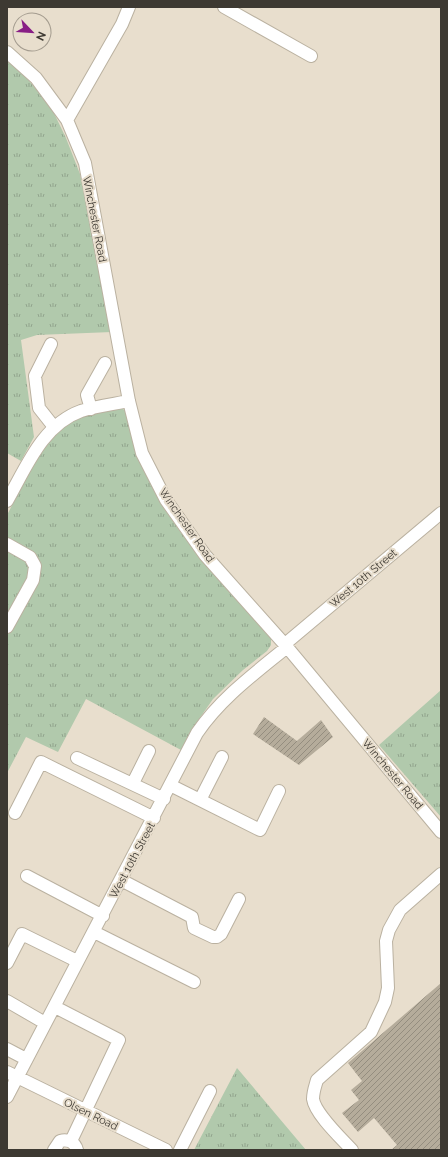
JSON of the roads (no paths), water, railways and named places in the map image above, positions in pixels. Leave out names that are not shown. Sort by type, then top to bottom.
[{"type":"street","points":[[68,120],[129,7]]},
{"type":"street","points":[[224,7],[311,56]]},
{"type":"street","name":"Winchester Road","points":[[7,52],[36,78],[68,120],[85,162],[129,401],[142,453],[166,500],[205,555],[286,645],[441,832]]},
{"type":"street","points":[[51,344],[35,376],[39,408],[54,427]]},
{"type":"street","points":[[91,409],[87,395],[105,363]]},
{"type":"street","points":[[7,501],[28,461],[54,427],[70,416],[91,409],[129,401]]},
{"type":"street","name":"West 10th Street","points":[[7,1097],[12,1075],[26,1059],[55,1007],[77,961],[103,916],[197,733],[208,718],[231,693],[441,513]]},
{"type":"street","points":[[7,544],[30,557],[35,566],[33,580],[7,627]]},
{"type":"street","points":[[133,784],[149,751]]},
{"type":"street","points":[[200,800],[222,757]]},
{"type":"street","points":[[77,758],[164,799]]},
{"type":"street","points":[[15,813],[41,762],[154,818]]},
{"type":"street","points":[[170,786],[260,830],[279,791]]},
{"type":"street","points":[[352,1150],[318,1111],[313,1101],[314,1089],[317,1080],[371,1032],[385,1002],[388,988],[386,941],[389,930],[400,910],[441,874]]},
{"type":"street","points":[[27,876],[103,916]]},
{"type":"street","points":[[121,880],[192,917],[194,928],[213,937],[217,937],[221,934],[239,899]]},
{"type":"street","points":[[94,932],[194,982]]},
{"type":"street","points":[[7,963],[22,934],[77,961]]},
{"type":"street","points":[[7,1001],[45,1023]]},
{"type":"street","points":[[54,1150],[60,1142],[74,1146],[86,1112],[119,1040],[55,1007]]},
{"type":"street","points":[[7,1049],[26,1059]]},
{"type":"street","name":"Olsen Road","points":[[12,1075],[166,1150]]},
{"type":"street","points":[[180,1150],[210,1091]]}]
